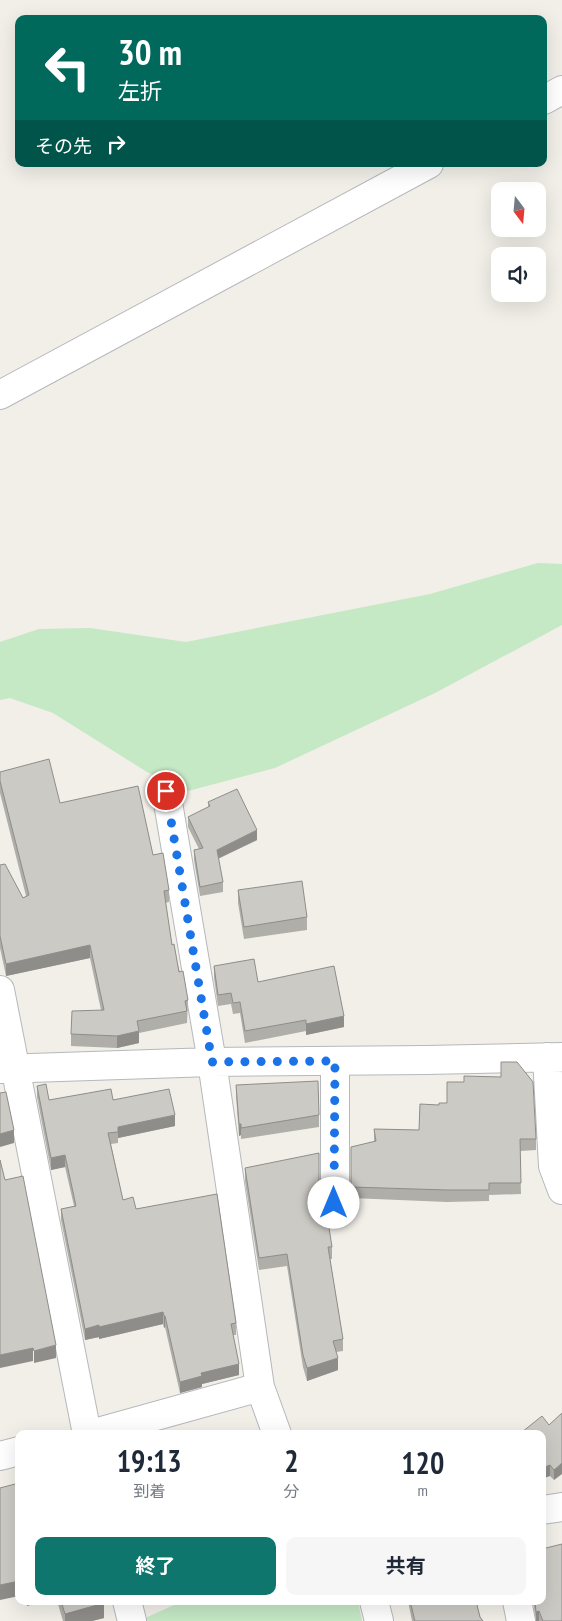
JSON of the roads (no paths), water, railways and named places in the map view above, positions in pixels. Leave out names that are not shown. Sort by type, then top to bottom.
[{"type":"street","points":[[547,98],[562,90]]},
{"type":"street","points":[[0,395],[423,167]]},
{"type":"street","points":[[166,791],[212,1062],[260,1387],[276,1430]]},
{"type":"street","points":[[0,990],[8,1068],[85,1430]]},
{"type":"street","points":[[8,1068],[212,1062],[554,1057],[554,1166],[562,1190]]},
{"type":"street","points":[[334,1203],[335,1061]]},
{"type":"street","points":[[105,1430],[260,1387]]},
{"type":"street","points":[[0,1456],[15,1452]]},
{"type":"street","points":[[546,1509],[562,1507]]},
{"type":"street","points":[[128,1605],[132,1621]]},
{"type":"street","points":[[375,1605],[379,1621]]},
{"type":"street","points":[[518,1605],[521,1621]]}]
